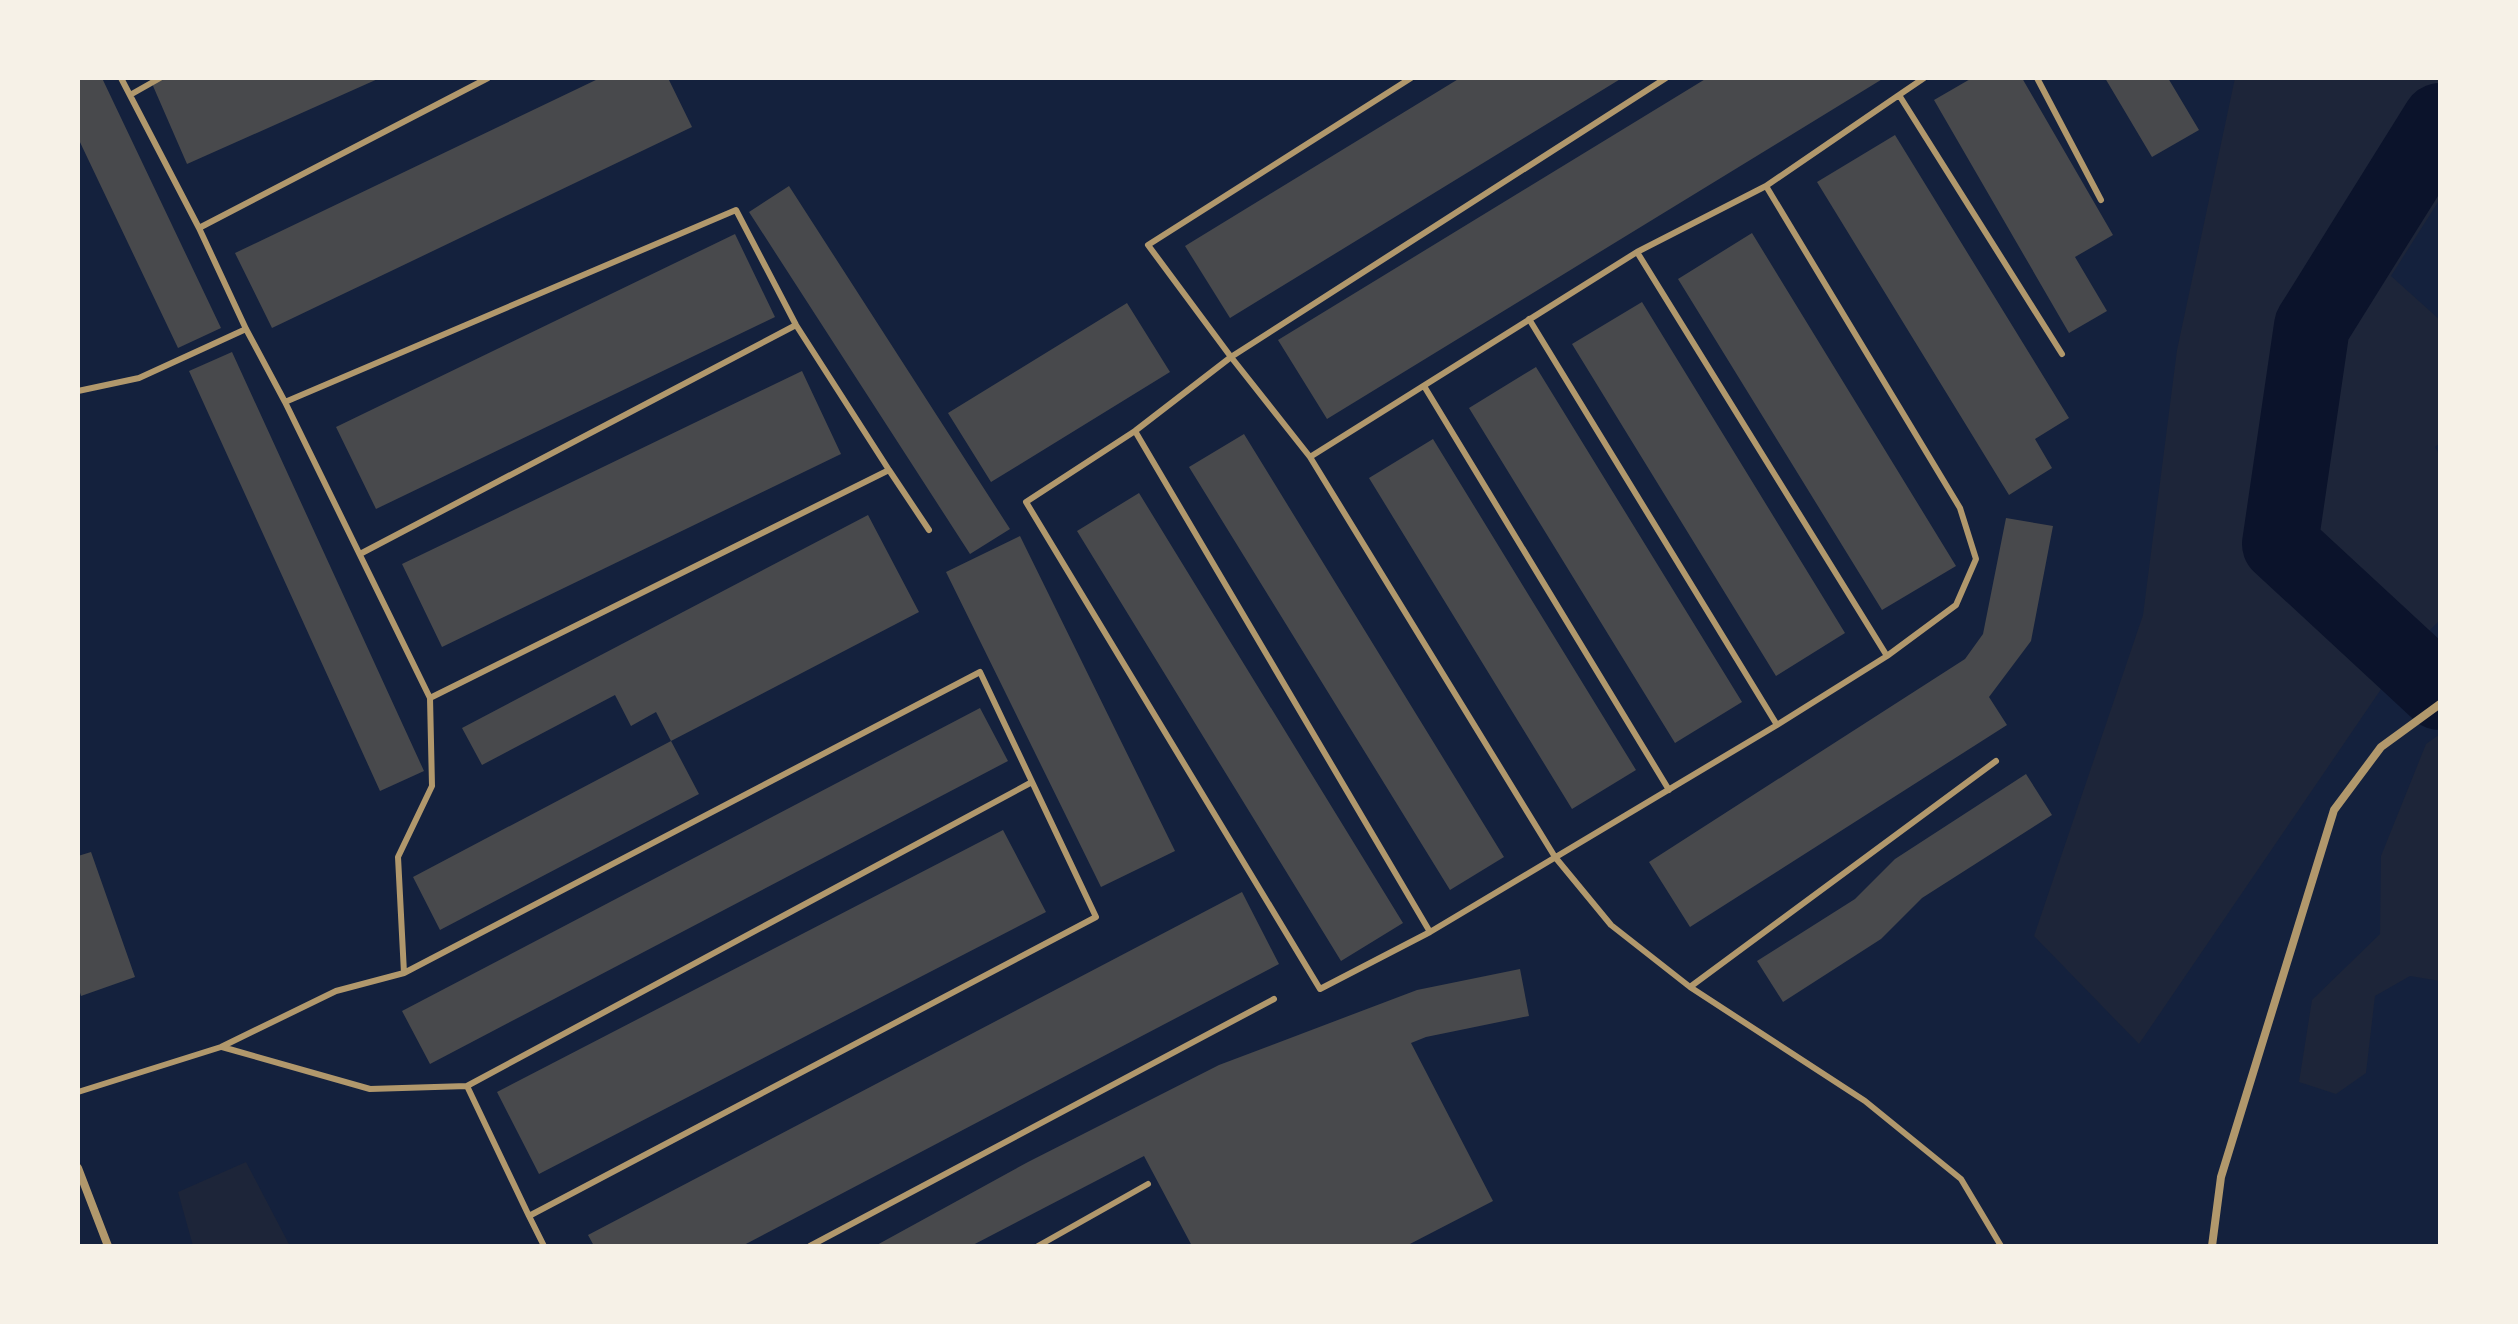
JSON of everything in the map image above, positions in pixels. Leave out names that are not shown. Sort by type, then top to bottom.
[{"type":"street","points":[[2212,1246],[2221,1177],[2334,810],[2381,747],[2440,704]]},
{"type":"street","points":[[78,1168],[108,1246]]},
{"type":"lane","points":[[121,78],[199,228],[430,698],[432,786],[398,857],[404,973]]},
{"type":"lane","points":[[130,95],[160,78]]},
{"type":"lane","points":[[199,228],[488,78]]},
{"type":"lane","points":[[1411,78],[1148,245],[1310,457],[1555,857],[1611,925],[1690,987],[1865,1101],[1961,1179],[2001,1246]]},
{"type":"lane","points":[[1666,78],[1231,357],[1135,431],[1026,502],[1320,989],[1430,932],[1777,725],[1887,656],[1956,605],[1976,559],[1960,508],[1766,186]]},
{"type":"lane","points":[[1310,457],[1637,252],[1766,186],[1924,78]]},
{"type":"lane","points":[[2037,78],[2101,200]]},
{"type":"lane","points":[[1899,95],[2062,354]]},
{"type":"lane","points":[[285,402],[736,210],[796,325],[929,530]]},
{"type":"lane","points":[[1637,252],[1887,656]]},
{"type":"lane","points":[[1529,319],[1777,725]]},
{"type":"lane","points":[[360,554],[796,325]]},
{"type":"lane","points":[[78,391],[139,378],[246,329]]},
{"type":"lane","points":[[1424,386],[1669,790]]},
{"type":"lane","points":[[1135,431],[1430,932]]},
{"type":"lane","points":[[430,698],[889,470]]},
{"type":"lane","points":[[78,1092],[221,1047],[336,991],[404,973],[980,672],[1096,917],[529,1216]]},
{"type":"lane","points":[[1690,987],[1996,761]]},
{"type":"lane","points":[[221,1047],[370,1089],[467,1086],[1032,782]]},
{"type":"lane","points":[[810,1246],[1274,999]]},
{"type":"lane","points":[[467,1086],[544,1246]]},
{"type":"lane","points":[[1038,1246],[1148,1184]]},
{"type":"shaded area","points":[[2235,78],[2440,78],[2440,199],[2391,276],[2440,320],[2440,443],[2435,447],[2440,456],[2440,620],[2403,657],[2139,1044],[2034,936],[2143,615],[2177,350]]},
{"type":"shaded area","points":[[2440,734],[2440,981],[2410,976],[2375,996],[2366,1073],[2336,1094],[2299,1082],[2312,1000],[2380,934],[2381,856],[2426,744]]},
{"type":"shaded area","points":[[246,1162],[290,1246],[193,1246],[178,1192]]},
{"type":"building","points":[[78,78],[102,78],[221,328],[178,348],[78,138]]},
{"type":"building","points":[[152,78],[380,78],[187,164]]},
{"type":"building","points":[[600,78],[668,78],[692,127],[272,328],[235,253]]},
{"type":"building","points":[[1460,78],[1622,78],[1230,318],[1185,246]]},
{"type":"building","points":[[1707,78],[1884,78],[1327,419],[1278,340]]},
{"type":"building","points":[[1972,78],[2022,78],[2113,235],[2075,257],[2107,311],[2069,333],[1934,100]]},
{"type":"building","points":[[2105,78],[2168,78],[2199,130],[2152,157]]},
{"type":"building","points":[[1895,135],[2069,418],[2035,439],[2052,468],[2009,495],[1817,182]]},
{"type":"building","points":[[789,186],[1010,529],[970,554],[749,212]]},
{"type":"building","points":[[1752,233],[1956,566],[1882,610],[1678,279]]},
{"type":"building","points":[[735,234],[775,317],[376,509],[336,427]]},
{"type":"building","points":[[1642,302],[1845,633],[1776,676],[1572,344]]},
{"type":"building","points":[[1127,303],[1170,372],[991,482],[948,413]]},
{"type":"building","points":[[232,352],[424,771],[380,791],[189,371]]},
{"type":"building","points":[[1536,367],[1742,702],[1675,743],[1469,408]]},
{"type":"building","points":[[802,371],[841,454],[442,647],[402,564]]},
{"type":"building","points":[[1244,434],[1504,857],[1450,890],[1189,467]]},
{"type":"building","points":[[1433,439],[1636,770],[1572,809],[1369,478]]},
{"type":"building","points":[[1139,493],[1403,923],[1341,961],[1077,531]]},
{"type":"building","points":[[868,515],[919,612],[671,741],[656,712],[631,726],[615,695],[482,765],[462,728]]},
{"type":"building","points":[[2006,518],[2053,526],[2031,641],[1989,697],[2007,725],[1690,927],[1649,862],[1965,659],[1983,634]]},
{"type":"building","points":[[1020,536],[1175,851],[1101,887],[946,572]]},
{"type":"building","points":[[980,708],[1008,761],[430,1064],[402,1011]]},
{"type":"building","points":[[671,741],[699,794],[440,930],[413,877]]},
{"type":"building","points":[[2026,774],[2052,815],[1922,898],[1881,939],[1783,1002],[1757,961],[1855,899],[1895,859]]},
{"type":"building","points":[[1003,830],[1046,912],[539,1174],[497,1092]]},
{"type":"building","points":[[91,852],[135,977],[81,996],[78,986],[78,856]]},
{"type":"building","points":[[1242,892],[1279,964],[742,1246],[594,1246],[588,1235]]},
{"type":"building","points":[[1520,969],[1529,1016],[1426,1037],[1411,1043],[1493,1201],[1406,1246],[1192,1246],[1144,1156],[971,1246],[875,1246],[1028,1162],[1219,1065],[1417,990]]},
{"type":"waterway","points":[[2440,121],[2312,326],[2280,544],[2440,692]]}]
